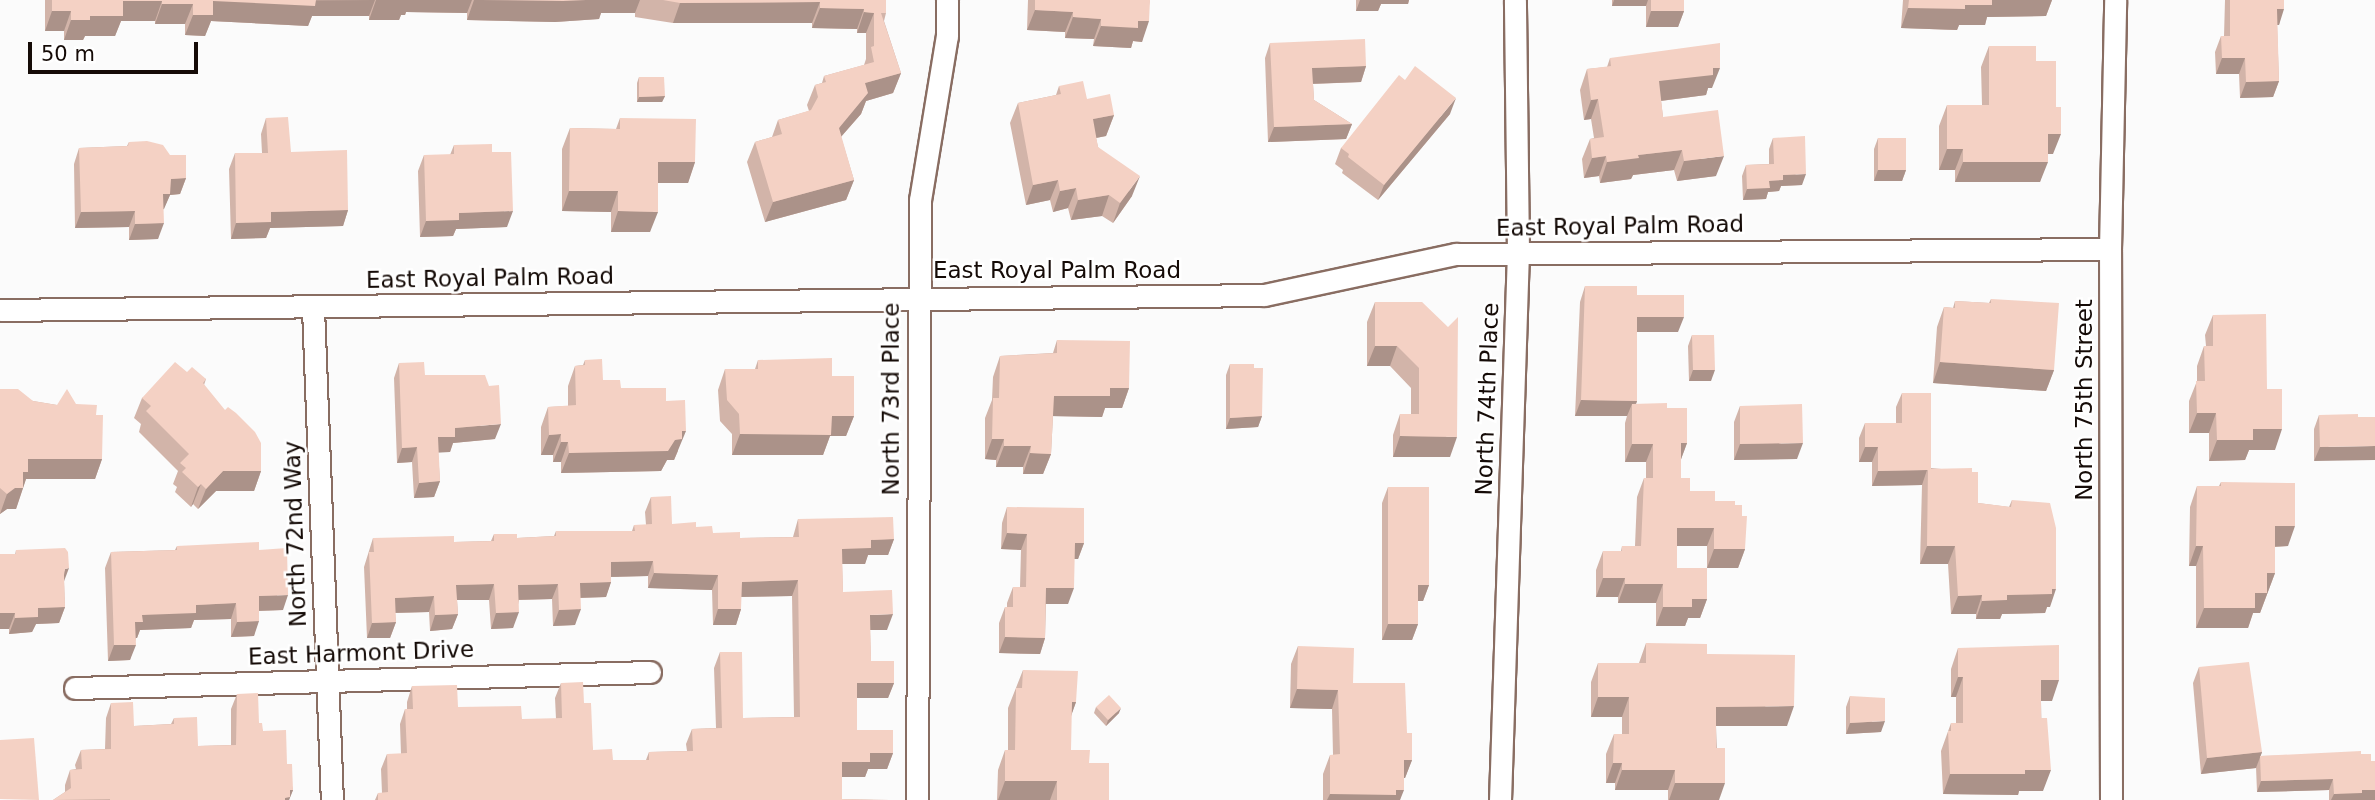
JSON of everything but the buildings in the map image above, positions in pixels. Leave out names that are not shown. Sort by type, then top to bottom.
[{"type":"street","name":"North 73rd Place","points":[[917,800],[917,297],[920,200],[947,36],[947,0]]},
{"type":"street","name":"North 74th Place","points":[[1500,800],[1518,252],[1515,0]]},
{"type":"street","name":"North 75th Street","points":[[2111,800],[2110,249],[2115,0]]},
{"type":"street","name":"East Royal Palm Road","points":[[0,310],[313,308],[917,297],[1264,295],[1456,254],[2110,249]]},
{"type":"street","name":"North 72nd Way","points":[[313,308],[332,800]]},
{"type":"street","name":"East Harmont Drive","points":[[75,688],[650,672]]}]
